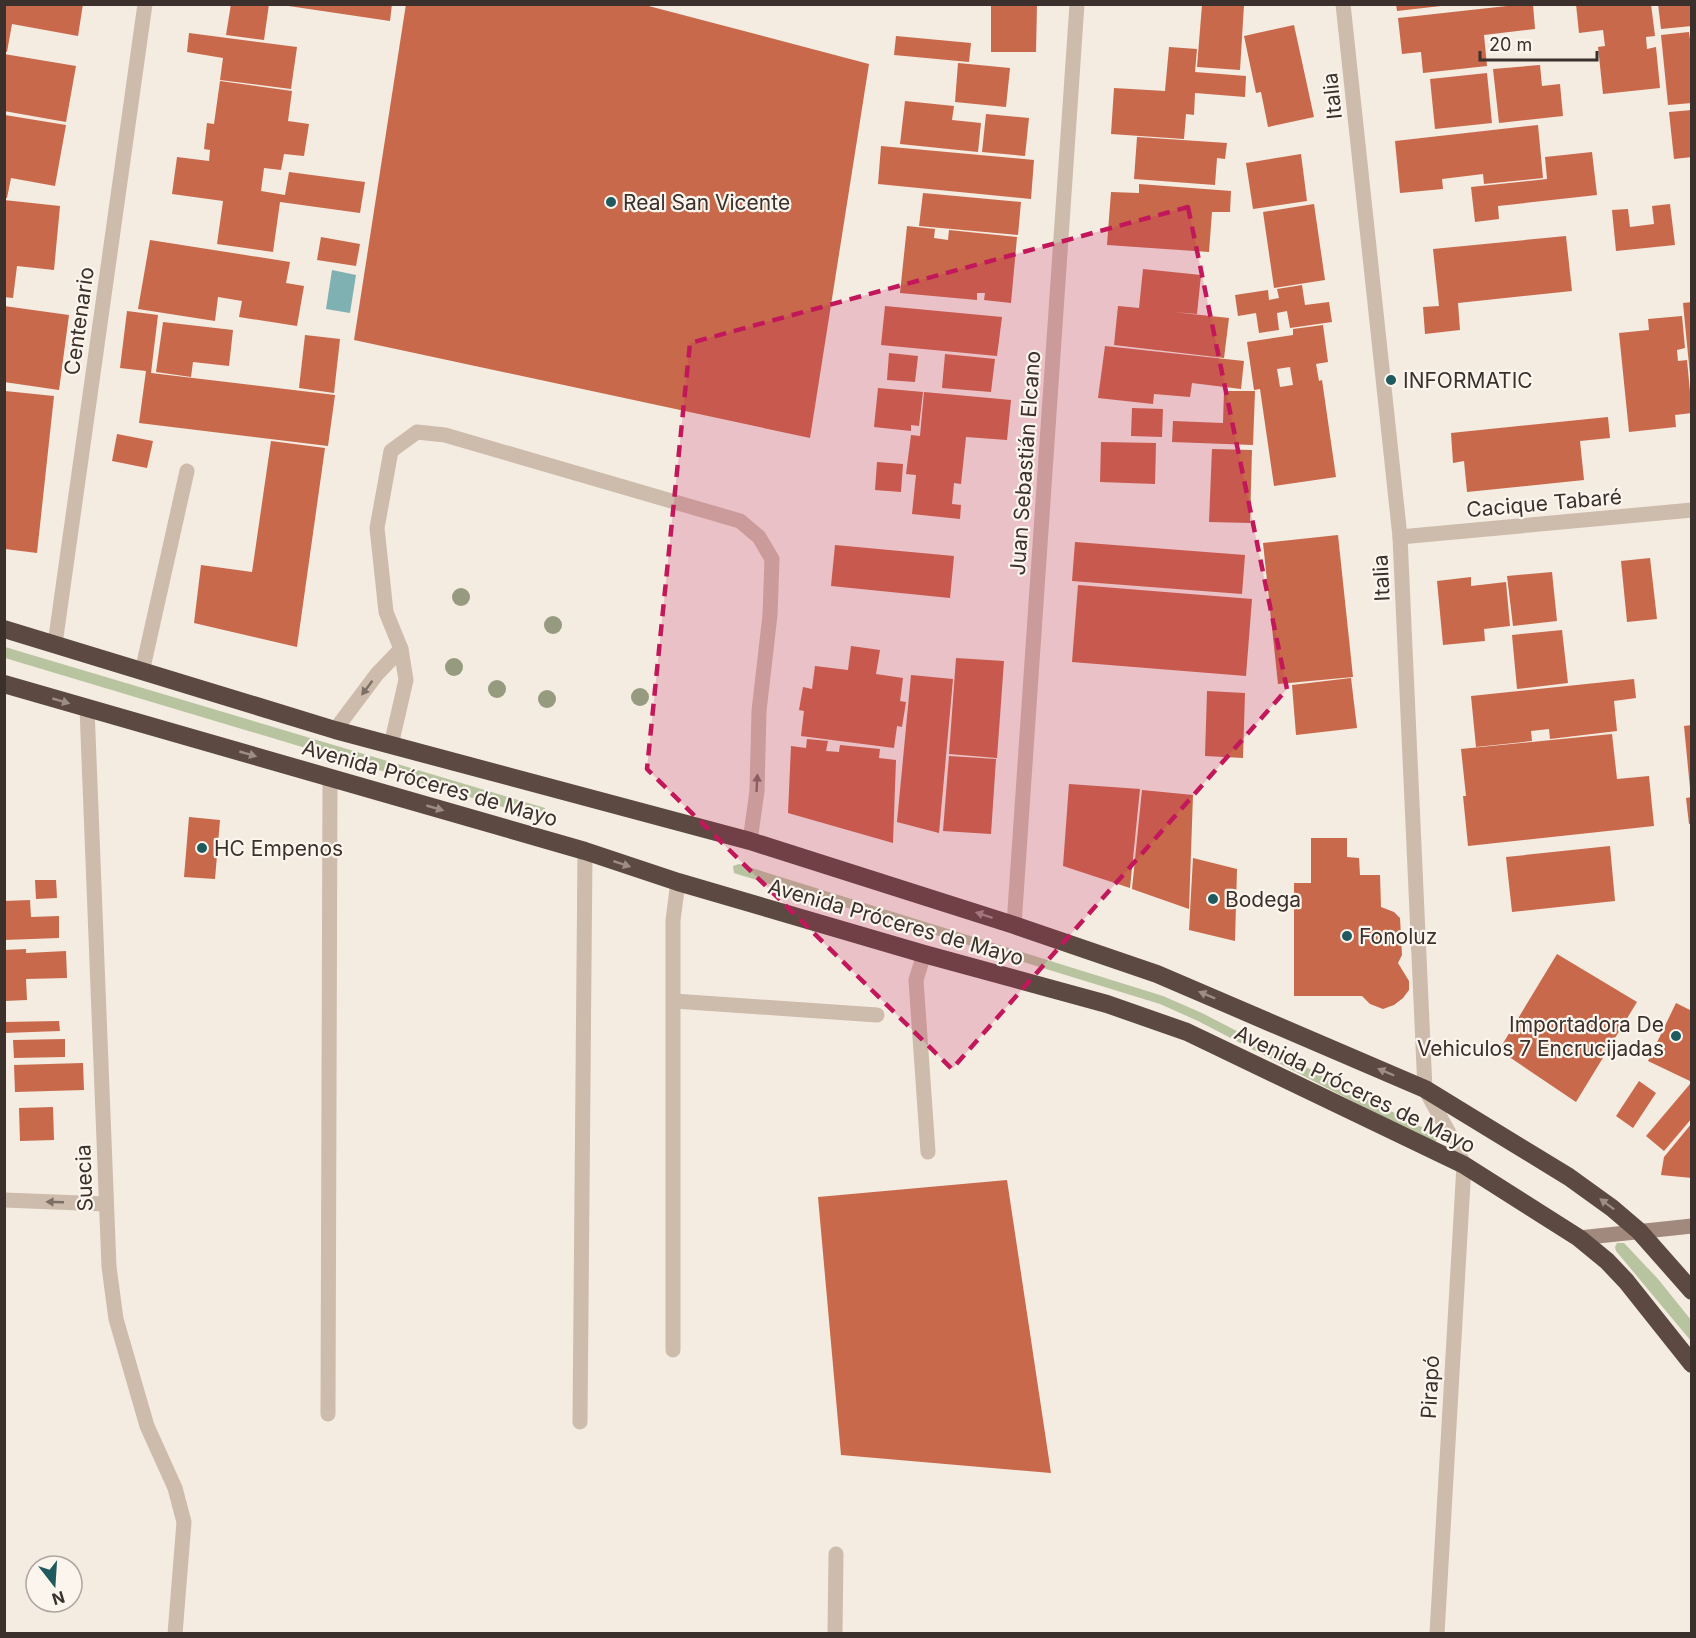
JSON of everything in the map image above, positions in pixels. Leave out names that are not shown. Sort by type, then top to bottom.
[{"type":"highway","name":"Avenida Próceres de Mayo","points":[[4,629],[335,730],[750,841],[1014,925],[1157,974],[1425,1089],[1569,1177],[1640,1231],[1692,1291]]},
{"type":"highway","name":"Avenida Próceres de Mayo","points":[[4,684],[585,851],[678,882],[924,954],[1107,1004],[1187,1032],[1464,1166],[1579,1238],[1626,1281],[1692,1364]]},
{"type":"street","name":"Centenario","points":[[55,644],[145,4]]},
{"type":"street","name":"Juan Sebastián Elcano","points":[[1014,925],[1077,4]]},
{"type":"street","name":"Italia","points":[[1344,4],[1400,537],[1425,1089],[1455,1144]]},
{"type":"street","points":[[391,745],[406,680],[401,649],[386,612],[377,528],[391,451],[417,432],[445,435],[740,521],[759,537],[772,559],[770,615],[759,711],[757,791],[750,841]]},
{"type":"street","points":[[142,672],[187,471]]},
{"type":"street","name":"Cacique Tabaré","points":[[1400,537],[1692,510]]},
{"type":"street","points":[[335,730],[377,674],[401,649]]},
{"type":"street","name":"Suecia","points":[[87,708],[109,1267],[116,1319],[147,1426],[175,1488],[184,1522],[175,1634]]},
{"type":"street","points":[[328,1414],[330,778]]},
{"type":"street","points":[[580,1422],[585,851]]},
{"type":"street","points":[[674,1350],[673,920],[678,882]]},
{"type":"street","points":[[924,954],[916,980],[928,1152]]},
{"type":"street","points":[[674,1001],[877,1015]]},
{"type":"street","name":"Pirapó","points":[[1437,1634],[1464,1166],[1455,1144]]},
{"type":"street","points":[[4,1200],[106,1204]]},
{"type":"street","points":[[1579,1238],[1692,1226]]},
{"type":"street","points":[[834,1634],[836,1554]]},
{"type":"highlighted area","points":[[1188,207],[1287,689],[952,1069],[647,769],[690,343]]},
{"type":"green space","points":[[5,647],[545,809],[529,815],[5,658]]},
{"type":"green space","points":[[739,864],[1163,996],[1202,1013],[1437,1135],[1437,1140],[1433,1143],[1198,1021],[1160,1004],[734,873],[733,866]]},
{"type":"green space","points":[[1617,1243],[1624,1243],[1658,1279],[1691,1320],[1691,1341],[1616,1251]]},
{"type":"water","points":[[332,270],[356,275],[350,313],[326,309]]},
{"type":"building","points":[[4,4],[83,4],[78,36],[12,24],[7,52],[4,51]]},
{"type":"building","points":[[231,4],[269,4],[264,40],[226,35]]},
{"type":"building","points":[[275,4],[392,4],[390,21]]},
{"type":"building","name":"Real San Vicente","points":[[406,4],[641,4],[869,64],[810,438],[354,340]]},
{"type":"building","points":[[991,4],[1037,4],[1036,52],[991,52]]},
{"type":"building","points":[[1396,4],[1441,4],[1441,6],[1397,11]]},
{"type":"building","points":[[1533,4],[1535,29],[1484,35],[1487,66],[1423,73],[1421,52],[1402,54],[1398,18]]},
{"type":"building","points":[[1576,4],[1651,4],[1655,36],[1646,37],[1647,49],[1656,47],[1660,88],[1603,94],[1598,47],[1605,46],[1603,30],[1579,33]]},
{"type":"building","points":[[1658,4],[1692,4],[1692,26],[1661,29]]},
{"type":"building","points":[[1202,5],[1244,5],[1240,70],[1197,67]]},
{"type":"building","points":[[1294,25],[1314,117],[1268,127],[1261,92],[1256,93],[1244,36]]},
{"type":"building","points":[[1689,32],[1692,54],[1692,103],[1668,105],[1661,35]]},
{"type":"building","points":[[189,33],[297,47],[291,89],[220,80],[223,58],[187,52]]},
{"type":"building","points":[[896,36],[971,43],[969,62],[894,55]]},
{"type":"building","points":[[1169,47],[1197,49],[1195,72],[1246,76],[1245,97],[1195,93],[1194,115],[1186,114],[1184,139],[1111,134],[1114,88],[1165,91]]},
{"type":"building","points":[[4,54],[76,66],[66,122],[4,111]]},
{"type":"building","points":[[958,63],[1010,68],[1006,107],[955,102]]},
{"type":"building","points":[[1540,65],[1542,86],[1560,84],[1563,116],[1499,123],[1493,69]]},
{"type":"building","points":[[1487,73],[1492,123],[1435,129],[1430,79]]},
{"type":"building","points":[[220,81],[292,91],[288,121],[309,124],[304,156],[284,154],[281,170],[264,168],[261,191],[285,195],[289,172],[365,182],[360,213],[280,202],[273,252],[217,244],[223,201],[172,194],[177,157],[209,161],[210,150],[204,149],[207,123],[214,124]]},
{"type":"building","points":[[905,101],[954,106],[952,120],[981,123],[978,152],[900,144]]},
{"type":"building","points":[[1692,110],[1692,157],[1674,159],[1669,112]]},
{"type":"building","points":[[986,114],[1029,118],[1025,156],[982,152]]},
{"type":"building","points":[[5,115],[66,125],[55,186],[11,178],[7,198],[5,198]]},
{"type":"building","points":[[1538,125],[1543,178],[1484,184],[1483,174],[1442,179],[1443,189],[1400,193],[1395,141]]},
{"type":"building","points":[[1137,137],[1227,143],[1225,159],[1217,158],[1215,185],[1134,179]]},
{"type":"building","points":[[881,146],[1034,160],[1031,199],[878,184]]},
{"type":"building","points":[[1592,152],[1597,195],[1498,206],[1499,219],[1475,222],[1471,187],[1547,179],[1545,157]]},
{"type":"building","points":[[1301,154],[1307,201],[1253,209],[1246,163]]},
{"type":"building","points":[[1139,184],[1231,191],[1230,212],[1212,212],[1209,252],[1107,245],[1111,192],[1139,193]]},
{"type":"building","points":[[923,193],[1021,202],[1018,235],[919,226]]},
{"type":"building","points":[[4,200],[60,206],[54,270],[17,266],[13,298],[4,297]]},
{"type":"building","points":[[1314,204],[1325,280],[1274,288],[1263,212]]},
{"type":"building","points":[[1670,204],[1675,245],[1616,251],[1612,210],[1628,209],[1630,227],[1654,224],[1652,206]]},
{"type":"building","points":[[907,226],[935,229],[934,238],[948,240],[949,230],[1017,237],[1011,303],[984,300],[985,293],[977,293],[977,300],[900,293]]},
{"type":"building","points":[[1566,236],[1572,291],[1458,303],[1460,330],[1425,334],[1423,307],[1439,306],[1433,249]]},
{"type":"building","points":[[321,237],[360,244],[356,266],[317,260]]},
{"type":"building","points":[[150,240],[290,262],[286,283],[304,286],[297,326],[239,317],[242,301],[218,297],[215,321],[138,309]]},
{"type":"building","points":[[1143,269],[1201,275],[1197,314],[1173,312],[1229,318],[1224,358],[1114,345],[1118,306],[1139,308]]},
{"type":"building","points":[[1302,285],[1305,305],[1329,302],[1332,322],[1290,328],[1287,311],[1277,313],[1279,330],[1259,333],[1256,313],[1238,316],[1235,295],[1268,290],[1269,300],[1279,298],[1277,289]]},
{"type":"building","points":[[1692,302],[1692,375],[1690,375],[1683,303]]},
{"type":"building","points":[[4,306],[69,315],[59,390],[4,382]]},
{"type":"building","points":[[885,306],[1002,317],[997,356],[881,345]]},
{"type":"building","points":[[127,311],[158,315],[151,373],[335,395],[328,446],[139,423],[146,371],[120,368]]},
{"type":"building","points":[[1682,316],[1685,348],[1677,350],[1678,361],[1687,360],[1692,413],[1675,415],[1676,427],[1629,432],[1619,333],[1649,330],[1648,319]]},
{"type":"building","points":[[163,322],[233,330],[229,366],[193,362],[191,377],[156,372]]},
{"type":"building","points":[[1323,325],[1328,362],[1316,364],[1319,381],[1322,380],[1336,477],[1274,486],[1260,389],[1254,390],[1247,342],[1293,335],[1293,329]],"holes":[[[1290,367],[1293,385],[1280,387],[1277,369]]]},
{"type":"building","points":[[305,335],[340,339],[334,393],[299,388]]},
{"type":"building","points":[[1105,346],[1244,361],[1241,389],[1192,383],[1190,397],[1154,394],[1153,404],[1098,398]]},
{"type":"building","points":[[889,353],[918,356],[915,382],[887,380]]},
{"type":"building","points":[[945,354],[995,359],[991,392],[942,388]]},
{"type":"building","points":[[878,388],[923,392],[919,426],[911,425],[911,431],[874,427]]},
{"type":"building","points":[[5,391],[54,396],[37,553],[5,549]]},
{"type":"building","points":[[1224,391],[1255,391],[1253,445],[1172,442],[1173,421],[1223,423]]},
{"type":"building","points":[[924,392],[1011,400],[1007,440],[966,437],[961,484],[954,483],[952,504],[961,505],[960,519],[912,514],[916,475],[906,474],[911,435],[920,436]]},
{"type":"building","points":[[1132,408],[1163,409],[1162,437],[1131,436]]},
{"type":"building","points":[[1608,417],[1610,438],[1580,441],[1584,480],[1467,492],[1464,461],[1453,463],[1451,433]]},
{"type":"building","points":[[117,434],[153,441],[147,468],[112,461]]},
{"type":"building","points":[[271,441],[325,448],[297,647],[194,623],[201,565],[252,572]]},
{"type":"building","points":[[1101,442],[1156,443],[1155,484],[1100,482]]},
{"type":"building","points":[[1212,449],[1252,450],[1250,523],[1209,522]]},
{"type":"building","points":[[877,462],[903,464],[901,492],[875,490]]},
{"type":"building","points":[[1338,535],[1353,677],[1278,684],[1263,543]]},
{"type":"building","points":[[1075,542],[1245,555],[1242,594],[1072,581]]},
{"type":"building","points":[[835,545],[954,556],[950,598],[831,586]]},
{"type":"building","points":[[1650,558],[1657,619],[1627,622],[1621,561]]},
{"type":"building","points":[[1552,572],[1557,621],[1513,626],[1507,576]]},
{"type":"building","points":[[1471,577],[1471,586],[1506,582],[1510,626],[1484,629],[1485,641],[1443,645],[1437,581]]},
{"type":"building","points":[[1078,585],[1252,599],[1246,676],[1072,662]]},
{"type":"building","points":[[1562,630],[1568,683],[1517,689],[1512,635]]},
{"type":"building","points":[[851,646],[880,650],[876,674],[903,678],[900,701],[906,702],[902,727],[897,726],[894,748],[801,736],[804,711],[799,710],[803,687],[812,689],[815,666],[848,670]]},
{"type":"building","points":[[956,658],[1004,661],[997,758],[949,754]]},
{"type":"building","points":[[911,675],[953,679],[939,833],[897,822]]},
{"type":"building","points":[[1351,678],[1357,728],[1296,735],[1292,685]]},
{"type":"building","points":[[1634,679],[1636,698],[1614,701],[1617,731],[1550,739],[1549,729],[1531,731],[1532,741],[1476,747],[1471,696]]},
{"type":"building","points":[[1207,691],[1245,693],[1243,758],[1205,756]]},
{"type":"building","points":[[1692,725],[1692,788],[1690,788],[1684,726]]},
{"type":"building","points":[[1612,734],[1617,779],[1649,776],[1654,826],[1468,846],[1461,749]]},
{"type":"building","points":[[807,739],[828,741],[826,751],[839,752],[840,745],[880,749],[879,758],[896,760],[893,843],[788,813],[791,746],[806,748]]},
{"type":"building","points":[[949,756],[996,759],[991,834],[943,831]]},
{"type":"building","points":[[1069,784],[1140,789],[1130,888],[1063,866]]},
{"type":"building","points":[[1142,790],[1193,795],[1189,909],[1132,889]]},
{"type":"building","points":[[1692,797],[1692,824],[1689,824],[1686,798]]},
{"type":"building","name":"HC Empenos","points":[[189,817],[220,820],[215,879],[184,877]]},
{"type":"building","name":"Fonoluz","points":[[1311,838],[1347,838],[1347,857],[1359,858],[1360,875],[1380,875],[1381,907],[1394,912],[1400,918],[1402,955],[1398,963],[1409,981],[1409,990],[1394,1005],[1383,1009],[1370,1004],[1362,996],[1294,996],[1294,883],[1311,883]]},
{"type":"building","points":[[1610,846],[1615,901],[1512,912],[1506,857]]},
{"type":"building","name":"Bodega","points":[[1193,858],[1237,869],[1235,941],[1189,930]]},
{"type":"building","points":[[35,880],[56,880],[57,898],[36,899]]},
{"type":"building","points":[[30,900],[31,917],[59,916],[59,938],[4,940],[4,901]]},
{"type":"building","points":[[26,949],[26,953],[66,951],[67,978],[26,979],[27,1000],[4,1001],[4,950]]},
{"type":"building","points":[[1557,954],[1637,1002],[1576,1102],[1499,1050]]},
{"type":"building","name":"Importadora De Vehiculos 7 Encrucijadas","points":[[1676,1003],[1692,1011],[1692,1082],[1648,1061]]},
{"type":"building","points":[[59,1021],[60,1031],[4,1033],[4,1022]]},
{"type":"building","points":[[65,1039],[65,1057],[14,1058],[13,1040]]},
{"type":"building","points":[[83,1063],[84,1090],[15,1092],[14,1065]]},
{"type":"building","points":[[1639,1081],[1656,1093],[1633,1128],[1616,1116]]},
{"type":"building","points":[[1690,1084],[1692,1085],[1692,1118],[1664,1151],[1646,1136]]},
{"type":"building","points":[[53,1107],[54,1140],[20,1141],[19,1108]]},
{"type":"building","points":[[1692,1123],[1692,1178],[1661,1175],[1664,1157]]},
{"type":"building","points":[[1007,1180],[1051,1473],[841,1455],[818,1197]]},
{"type":"place","name":"Real San Vicente","points":[[611,202]]},
{"type":"place","name":"INFORMATIC","points":[[1391,380]]},
{"type":"place","name":"HC Empenos","points":[[202,848]]},
{"type":"place","name":"Bodega","points":[[1213,899]]},
{"type":"place","name":"Fonoluz","points":[[1347,936]]},
{"type":"place","name":"Importadora De Vehiculos 7 Encrucijadas","points":[[1676,1036]]}]
